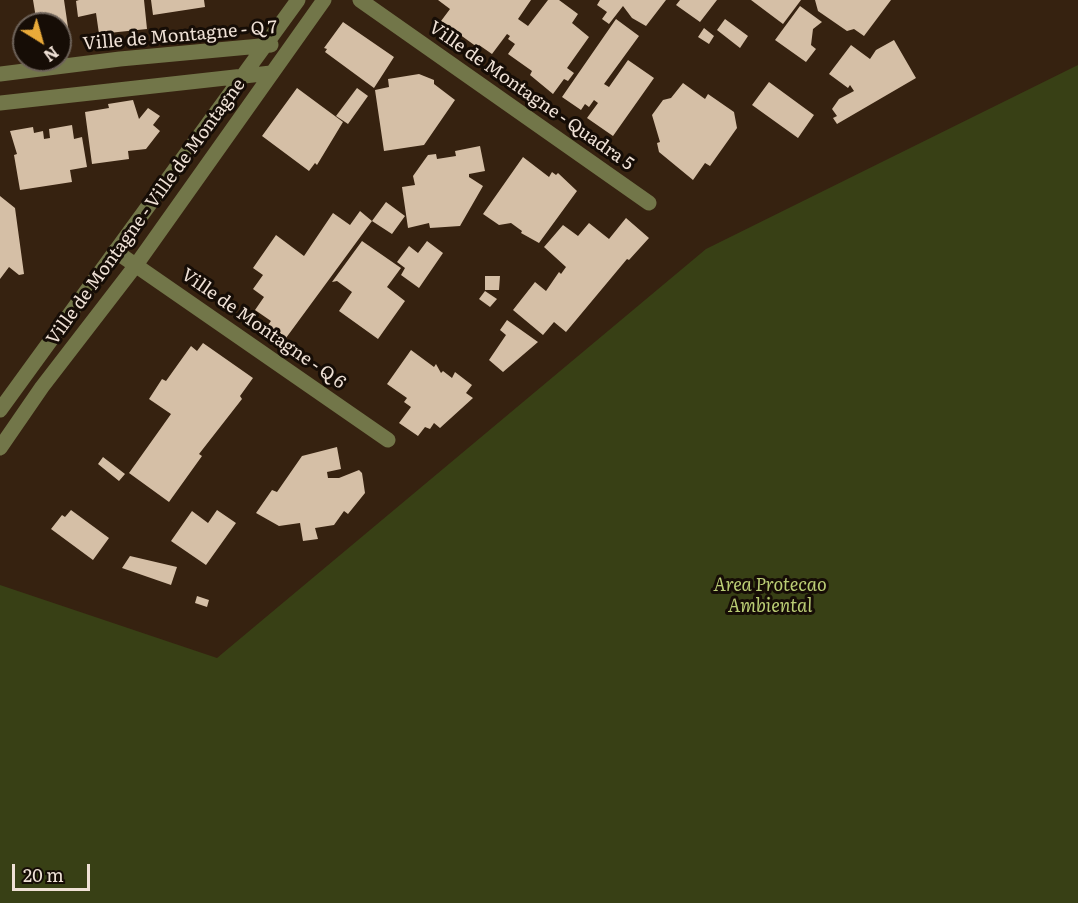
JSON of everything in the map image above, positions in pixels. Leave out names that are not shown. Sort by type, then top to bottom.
[{"type":"street","name":"Ville de Montagne - Ville de Montagne","points":[[0,410],[298,0]]},
{"type":"street","name":"Ville de Montagne - Ville de Montagne","points":[[2,440],[136,265],[324,0]]},
{"type":"street","name":"Ville de Montagne - Quadra 5","points":[[360,0],[650,203]]},
{"type":"street","name":"Ville de Montagne - Q 7","points":[[0,74],[120,59],[265,45],[292,46]]},
{"type":"street","points":[[0,103],[271,73]]},
{"type":"street","name":"Ville de Montagne - Q 6","points":[[115,251],[388,440]]},
{"type":"green space","name":"Area Protecao Ambiental","points":[[1078,65],[1078,903],[0,903],[0,585],[217,658],[706,249]]},
{"type":"building","points":[[33,0],[64,0],[66,12],[35,12]]},
{"type":"building","points":[[144,0],[147,29],[99,34],[96,13],[78,17],[76,1]]},
{"type":"building","points":[[151,0],[204,0],[205,7],[153,15]]},
{"type":"building","points":[[438,0],[531,0],[518,19],[528,26],[548,0],[559,0],[578,14],[572,23],[589,37],[567,68],[574,73],[568,81],[564,79],[553,94],[530,75],[532,71],[508,54],[515,44],[508,39],[510,36],[507,34],[492,54],[479,45],[477,47],[441,21],[450,9]]},
{"type":"building","points":[[600,0],[666,0],[646,26],[632,18],[623,6],[609,24],[602,19],[607,12],[597,5]]},
{"type":"building","points":[[680,0],[717,0],[700,22],[676,5]]},
{"type":"building","points":[[751,0],[801,0],[783,24]]},
{"type":"building","points":[[815,0],[891,0],[864,36],[854,29],[847,31],[818,11]]},
{"type":"building","points":[[800,6],[822,22],[813,29],[811,45],[816,49],[806,62],[775,40]]},
{"type":"building","points":[[616,19],[639,36],[604,84],[609,87],[628,60],[654,78],[613,136],[587,118],[598,103],[594,100],[589,107],[585,104],[581,110],[562,97]]},
{"type":"building","points":[[725,19],[748,36],[740,48],[717,30]]},
{"type":"building","points":[[343,22],[394,57],[374,88],[325,52],[327,49],[324,48]]},
{"type":"building","points":[[704,28],[714,36],[709,44],[698,37]]},
{"type":"building","points":[[894,40],[916,78],[837,124],[833,118],[837,116],[832,109],[839,99],[854,91],[850,85],[848,88],[829,74],[851,45],[870,59],[876,50]]},
{"type":"building","points":[[419,74],[434,80],[434,84],[455,100],[424,145],[384,151],[375,90],[389,87],[388,79]]},
{"type":"building","points":[[769,82],[814,115],[798,138],[752,105]]},
{"type":"building","points":[[683,83],[705,99],[708,94],[734,112],[737,128],[710,166],[705,163],[693,180],[659,152],[657,143],[660,142],[652,115],[663,100],[671,98]]},
{"type":"building","points":[[297,88],[343,122],[317,165],[315,163],[309,171],[262,136]]},
{"type":"building","points":[[357,88],[368,96],[348,124],[336,116]]},
{"type":"building","points":[[133,100],[139,119],[148,108],[160,116],[153,125],[160,131],[146,149],[128,151],[129,159],[92,164],[85,112],[109,108],[108,104]]},
{"type":"building","points":[[72,125],[74,139],[82,137],[87,167],[70,170],[72,182],[20,190],[14,155],[17,154],[10,131],[33,127],[34,133],[43,131],[44,139],[50,138],[49,129]]},
{"type":"building","points":[[480,146],[485,171],[469,174],[469,177],[483,186],[460,226],[430,228],[429,223],[408,228],[402,187],[415,185],[413,176],[428,155],[436,154],[437,159],[456,156],[455,151]]},
{"type":"building","points":[[523,157],[549,177],[552,172],[556,175],[558,173],[577,191],[539,243],[521,233],[522,231],[511,223],[499,225],[483,214]]},
{"type":"building","points":[[0,196],[15,208],[24,274],[19,275],[9,267],[0,279]]},
{"type":"building","points":[[386,202],[405,216],[392,234],[372,221]]},
{"type":"building","points":[[360,211],[372,221],[286,338],[268,325],[271,321],[255,310],[264,297],[253,289],[263,275],[253,268],[276,235],[304,256],[333,213],[350,225]]},
{"type":"building","points":[[626,218],[649,238],[629,260],[627,259],[566,332],[554,322],[543,335],[513,310],[535,282],[546,291],[559,272],[561,274],[566,267],[544,247],[563,225],[578,236],[589,223],[609,239]]},
{"type":"building","points":[[362,241],[401,268],[387,287],[405,301],[378,339],[339,311],[352,292],[337,281],[332,282]]},
{"type":"building","points":[[427,241],[443,253],[419,288],[401,275],[405,268],[397,262],[409,246],[418,253]]},
{"type":"building","points":[[485,276],[500,276],[499,290],[485,290]]},
{"type":"building","points":[[485,291],[497,299],[490,307],[479,299]]},
{"type":"building","points":[[507,320],[538,342],[503,372],[489,360],[506,335],[500,330]]},
{"type":"building","points":[[203,343],[253,378],[240,396],[242,399],[199,454],[202,456],[169,502],[129,473],[171,414],[149,399],[162,379],[166,381],[191,346],[197,351]]},
{"type":"building","points":[[411,350],[434,367],[436,364],[441,373],[443,371],[452,378],[455,372],[472,385],[466,393],[473,398],[440,428],[434,423],[430,429],[425,427],[418,436],[399,423],[411,407],[404,402],[407,398],[387,384]]},
{"type":"building","points":[[337,447],[341,469],[327,472],[328,478],[339,478],[359,470],[362,473],[365,493],[348,514],[344,511],[334,525],[315,528],[318,539],[303,541],[300,523],[279,526],[256,513],[272,490],[277,492],[302,456]]},
{"type":"building","points":[[103,457],[125,474],[119,481],[98,464]]},
{"type":"building","points":[[71,510],[109,538],[93,560],[51,529],[62,515],[65,517]]},
{"type":"building","points":[[217,510],[236,523],[206,565],[171,541],[192,511],[208,523]]},
{"type":"building","points":[[130,556],[177,567],[171,585],[122,568]]},
{"type":"building","points":[[197,596],[209,600],[207,607],[195,603]]}]
